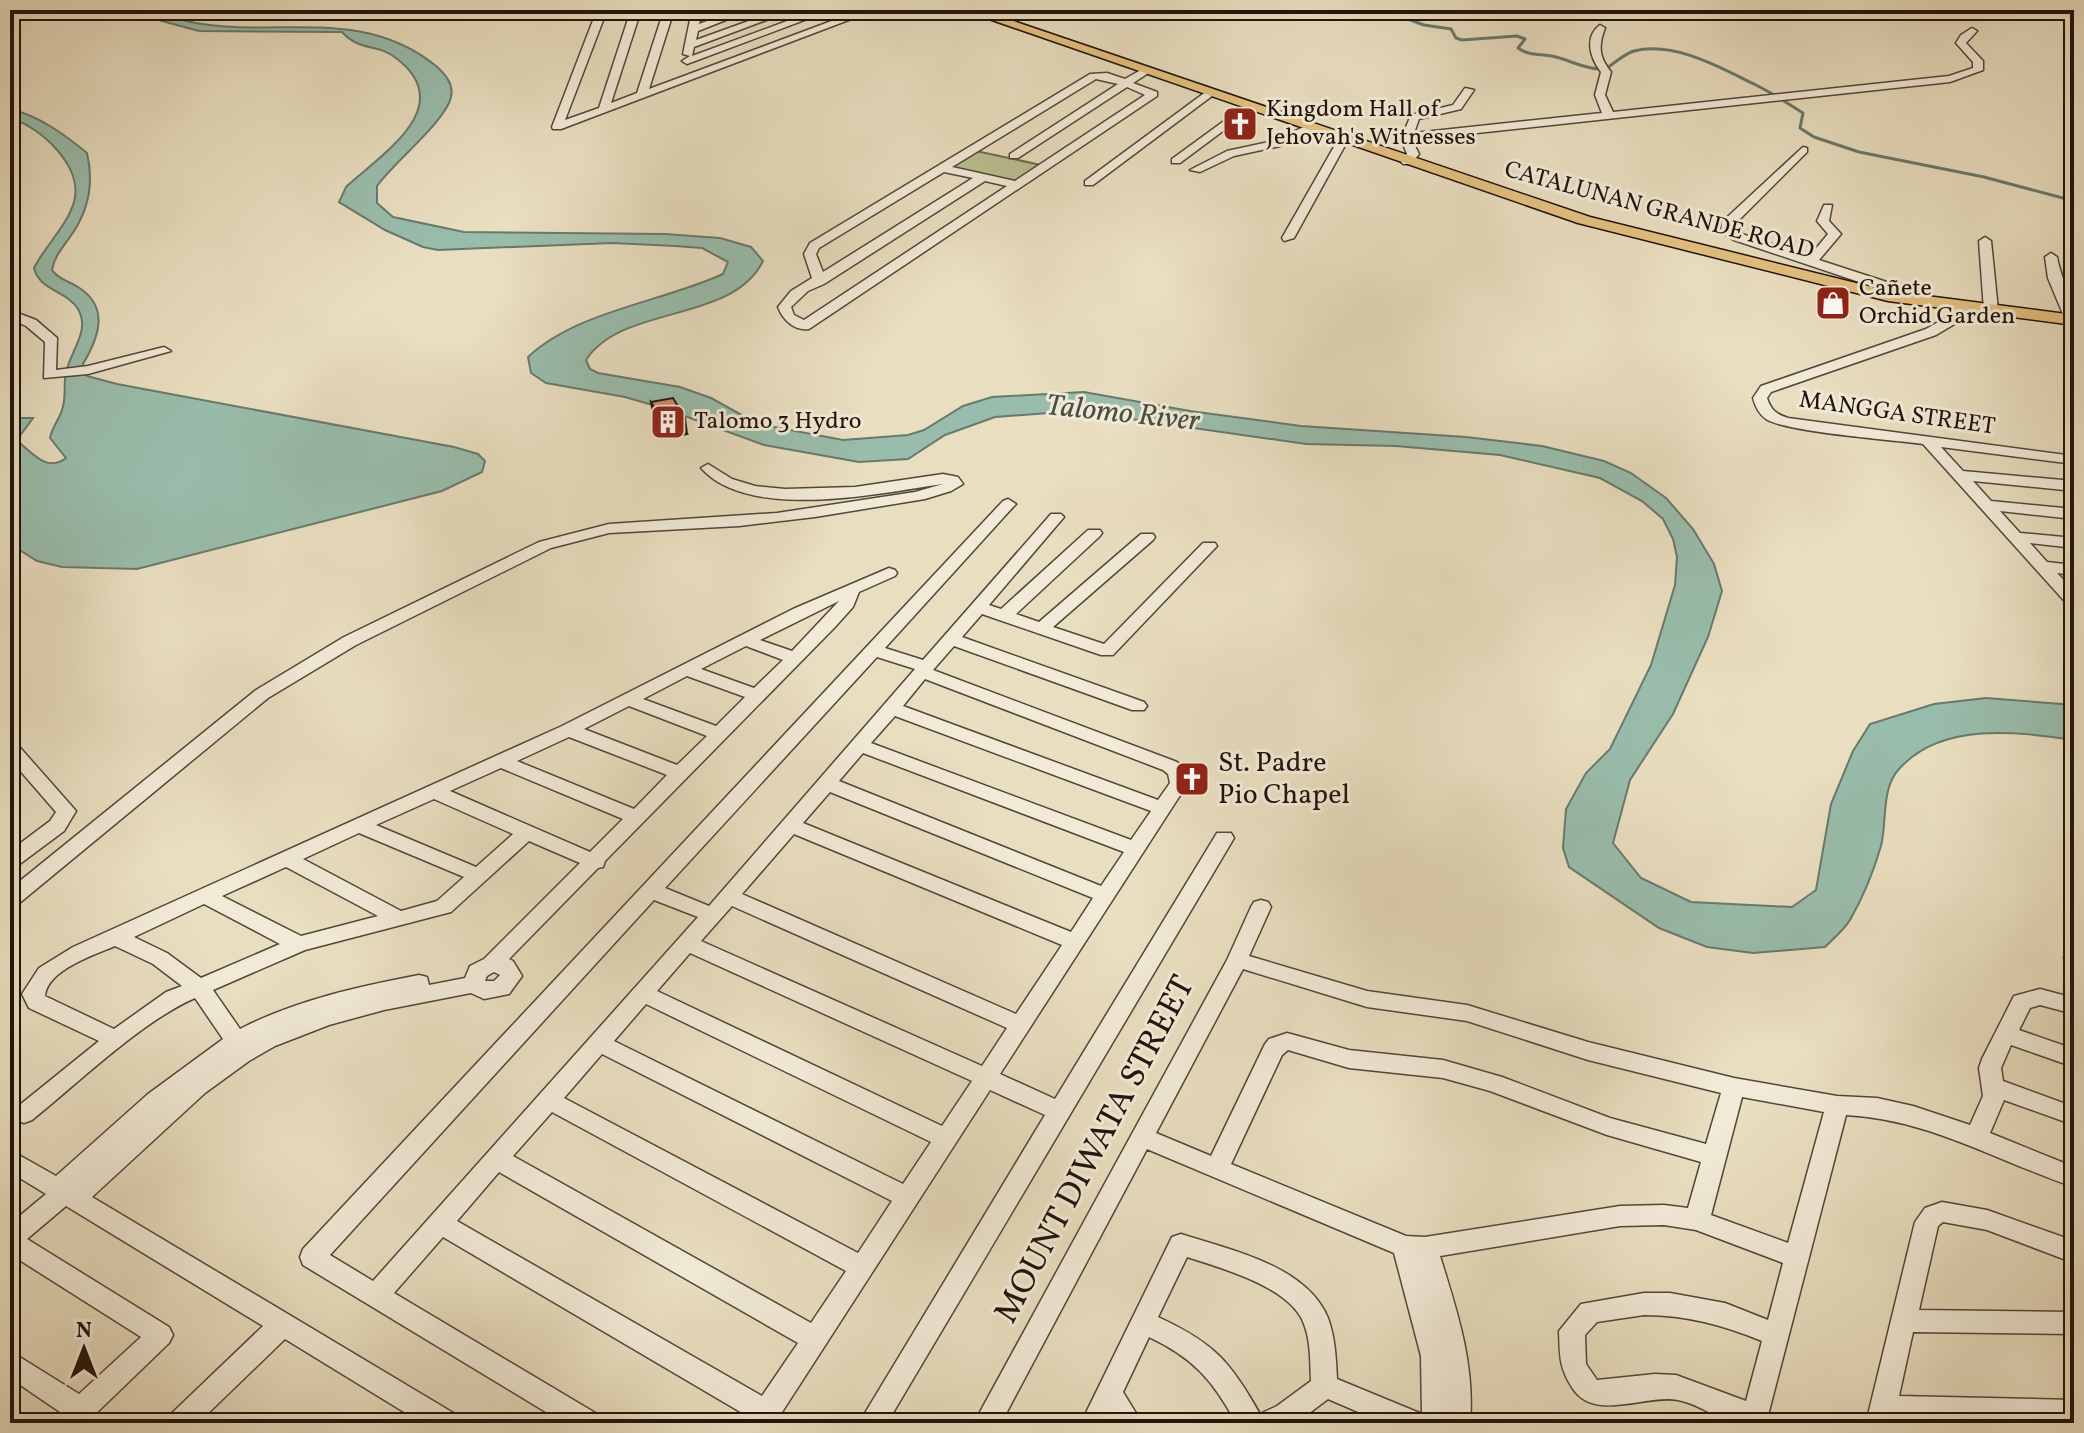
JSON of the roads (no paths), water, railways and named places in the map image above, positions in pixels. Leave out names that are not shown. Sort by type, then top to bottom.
[{"type":"main road","name":"CATALUNAN GRANDE ROAD","points":[[969,10],[1584,220],[1907,300],[2073,320]]},
{"type":"street","points":[[610,10],[602,10],[557,127],[870,10]]},
{"type":"street","points":[[604,109],[636,10]]},
{"type":"street","points":[[642,95],[669,10]]},
{"type":"street","points":[[684,79],[697,10]]},
{"type":"street","points":[[693,29],[746,10]]},
{"type":"street","points":[[690,45],[788,10]]},
{"type":"street","points":[[687,61],[826,10]]},
{"type":"street","points":[[1600,28],[1593,50],[1606,72],[1600,95],[1609,116]]},
{"type":"street","points":[[1407,137],[1966,76],[1974,73],[1979,66],[1961,43],[1972,31]]},
{"type":"street","points":[[1014,156],[1146,70]]},
{"type":"street","points":[[820,281],[811,249],[942,168],[988,151],[1094,76],[1107,76],[1153,95],[804,326],[788,317],[784,307],[786,302],[820,281],[983,177]]},
{"type":"street","points":[[1407,162],[1413,154],[1405,142],[1415,117],[1457,107],[1469,90]]},
{"type":"street","points":[[1089,183],[1211,93]]},
{"type":"street","points":[[1176,161],[1250,107]]},
{"type":"street","points":[[1196,170],[1231,153],[1276,144],[1308,128]]},
{"type":"street","points":[[1288,238],[1343,140]]},
{"type":"street","points":[[1268,162],[1276,144]]},
{"type":"street","points":[[1803,150],[1725,227],[1738,237],[1891,288],[1907,300]]},
{"type":"street","points":[[988,151],[1049,164]]},
{"type":"street","points":[[942,168],[1020,185]]},
{"type":"street","points":[[1811,262],[1835,234],[1823,221],[1828,207]]},
{"type":"street","points":[[1985,241],[1991,310]]},
{"type":"street","points":[[2051,257],[2054,278],[2073,320]]},
{"type":"street","name":"MANGGA STREET","points":[[1959,307],[1958,316],[1931,332],[1766,389],[1760,398],[1762,409],[1775,419],[2074,460]]},
{"type":"street","points":[[10,314],[31,323],[52,341],[47,373],[88,370],[164,351]]},
{"type":"street","points":[[1927,440],[2073,599]]},
{"type":"street","points":[[10,900],[262,694],[350,641],[545,545],[567,536],[610,527],[789,517],[885,501],[955,484],[953,480],[943,479],[862,491],[775,493],[738,488],[708,468]]},
{"type":"street","points":[[1959,475],[2074,486]]},
{"type":"street","points":[[588,1423],[312,1257],[1008,504]]},
{"type":"street","points":[[1986,505],[2074,514]]},
{"type":"street","points":[[376,1295],[729,896],[1056,517]]},
{"type":"street","points":[[1004,616],[1094,533]]},
{"type":"street","points":[[1042,628],[1147,537]]},
{"type":"street","points":[[2015,537],[2074,543]]},
{"type":"street","points":[[978,607],[1107,651],[1209,546]]},
{"type":"street","points":[[2042,566],[2074,570]]},
{"type":"street","points":[[116,1039],[44,1008],[33,994],[42,978],[115,937],[568,730],[799,613],[851,593],[889,573]]},
{"type":"street","points":[[10,1363],[74,1417],[160,1335],[10,1240],[185,1099],[266,1025],[371,992],[480,973],[596,862],[829,623],[847,603],[851,593]]},
{"type":"street","points":[[799,613],[829,623]]},
{"type":"street","points":[[950,639],[1138,706]]},
{"type":"street","points":[[745,640],[795,658]]},
{"type":"street","points":[[440,1223],[764,1418],[1179,783],[1177,772],[1170,766],[873,650]]},
{"type":"street","points":[[686,670],[758,696]]},
{"type":"street","points":[[627,699],[720,734]]},
{"type":"street","points":[[891,708],[1162,808]]},
{"type":"street","points":[[568,730],[681,774]]},
{"type":"street","points":[[859,745],[1135,849]]},
{"type":"street","points":[[10,747],[66,807],[66,815],[57,826],[12,856]]},
{"type":"street","points":[[501,761],[638,818]]},
{"type":"street","points":[[826,783],[1105,895]]},
{"type":"street","points":[[435,792],[596,862]]},
{"type":"street","points":[[790,825],[1075,942]]},
{"type":"street","points":[[360,826],[480,876]]},
{"type":"street","points":[[24,1114],[156,1009],[197,986],[299,944],[444,907],[527,832]]},
{"type":"street","points":[[872,1423],[1224,838]]},
{"type":"street","points":[[287,859],[400,919]]},
{"type":"street","points":[[652,891],[712,915]]},
{"type":"street","points":[[205,896],[299,944]]},
{"type":"street","points":[[729,896],[1020,1025]]},
{"type":"street","name":"MOUNT DIWATA STREET","points":[[987,1423],[1237,960],[1261,907]]},
{"type":"street","points":[[115,937],[165,960],[197,986],[219,1012],[238,1049]]},
{"type":"street","points":[[687,943],[1060,1111]]},
{"type":"street","points":[[1237,960],[1367,999],[1467,1013],[1588,1051],[1734,1087],[1837,1105],[1877,1107],[1939,1123],[2074,1177]]},
{"type":"street","points":[[642,993],[946,1138]]},
{"type":"street","points":[[1977,1137],[1991,1107],[1993,1087],[1990,1068],[2026,998],[2040,997],[2074,1006]]},
{"type":"street","points":[[2006,1034],[2074,1058]]},
{"type":"street","points":[[1217,1168],[1273,1050],[1287,1041],[1349,1059],[1443,1069],[1481,1079],[1607,1126],[1715,1156]]},
{"type":"street","points":[[599,1043],[908,1198]]},
{"type":"street","points":[[1697,1220],[1734,1087]]},
{"type":"street","points":[[1993,1087],[2074,1116]]},
{"type":"street","points":[[549,1100],[862,1267]]},
{"type":"street","points":[[1776,1335],[1725,1314],[1670,1304],[1644,1304],[1590,1312],[1572,1331],[1573,1367],[1589,1391],[1602,1395],[1661,1386],[1677,1387],[1754,1421],[1837,1105]]},
{"type":"street","points":[[1142,1137],[1415,1247],[1620,1216],[1664,1215],[1697,1220],[1797,1257]]},
{"type":"street","points":[[497,1159],[815,1339]]},
{"type":"street","points":[[10,1160],[434,1420]]},
{"type":"street","points":[[2074,1252],[1964,1213],[1940,1212],[1927,1222],[1881,1416],[2074,1412]]},
{"type":"street","points":[[1094,1423],[1181,1244],[1289,1288],[1305,1302],[1315,1316],[1319,1332],[1325,1386]]},
{"type":"street","points":[[1415,1247],[1438,1393],[1434,1423]]},
{"type":"street","points":[[1415,1247],[1449,1325],[1460,1397],[1457,1423]]},
{"type":"street","points":[[1903,1321],[2074,1323]]},
{"type":"street","points":[[1143,1322],[1188,1342],[1206,1355],[1231,1386],[1250,1423]]},
{"type":"street","points":[[180,1423],[282,1325]]},
{"type":"street","points":[[1269,1423],[1286,1415],[1325,1386]]},
{"type":"street","points":[[1325,1386],[1414,1423]]},
{"type":"street","points":[[1108,1393],[1129,1423]]},
{"type":"water","name":"Talomo River","points":[[150,10],[169,10],[171,17],[205,24],[340,29],[373,34],[405,46],[436,66],[450,84],[451,97],[447,107],[430,130],[377,186],[377,203],[393,217],[464,232],[665,234],[720,238],[751,247],[763,261],[748,281],[727,295],[703,305],[624,330],[603,342],[586,360],[590,369],[598,373],[680,387],[711,398],[758,424],[843,440],[908,435],[924,430],[963,406],[992,397],[1084,392],[1301,426],[1466,437],[1542,446],[1604,461],[1631,473],[1666,498],[1693,529],[1714,564],[1722,591],[1708,637],[1673,714],[1630,780],[1613,843],[1641,878],[1691,902],[1792,907],[1816,890],[1831,804],[1853,751],[1870,724],[1934,704],[1986,698],[2074,705],[2074,740],[2029,734],[1982,734],[1937,743],[1917,754],[1893,777],[1881,846],[1871,874],[1848,924],[1825,947],[1753,953],[1707,947],[1659,928],[1569,867],[1563,848],[1566,809],[1586,773],[1610,749],[1651,665],[1675,585],[1677,557],[1673,539],[1663,519],[1642,501],[1600,478],[1500,455],[1396,446],[1306,444],[1075,411],[995,417],[945,435],[908,459],[859,462],[764,445],[625,397],[546,383],[531,373],[528,357],[548,341],[595,318],[723,274],[728,262],[702,248],[675,246],[612,243],[438,250],[423,247],[385,230],[339,202],[346,187],[395,144],[418,111],[420,94],[413,76],[396,58],[355,42],[342,32],[199,31],[151,18],[146,13]]},
{"type":"water","points":[[10,109],[51,126],[87,153],[90,186],[86,207],[52,270],[88,295],[98,313],[97,333],[83,364],[87,376],[454,447],[478,454],[485,461],[482,472],[442,491],[137,569],[62,567],[37,561],[10,544],[10,418],[33,418],[19,437],[20,443],[36,457],[47,463],[66,458],[50,438],[62,410],[66,370],[80,335],[82,318],[73,303],[41,281],[34,268],[71,211],[75,189],[73,175],[47,139],[10,118]]},
{"type":"waterway","points":[[1383,10],[1424,25],[1451,29],[1456,38],[1462,40],[1517,36],[1525,39],[1518,48],[1527,53],[1601,69]]},
{"type":"waterway","points":[[1607,68],[1634,51],[1665,50],[1697,58],[1756,85]]},
{"type":"waterway","points":[[1758,86],[1778,97]]},
{"type":"waterway","points":[[1784,101],[1803,113],[1800,128],[1814,137],[1859,152],[1984,177],[2074,201]]},
{"type":"place","name":"Kingdom Hall of Jehovah's Witnesses","points":[[1240,124]]},
{"type":"place","name":"Cañete Orchid Garden","points":[[1833,303]]},
{"type":"place","name":"Talomo 3 Hydro","points":[[668,422]]},
{"type":"place","name":"St. Padre Pio Chapel","points":[[1192,779]]}]
